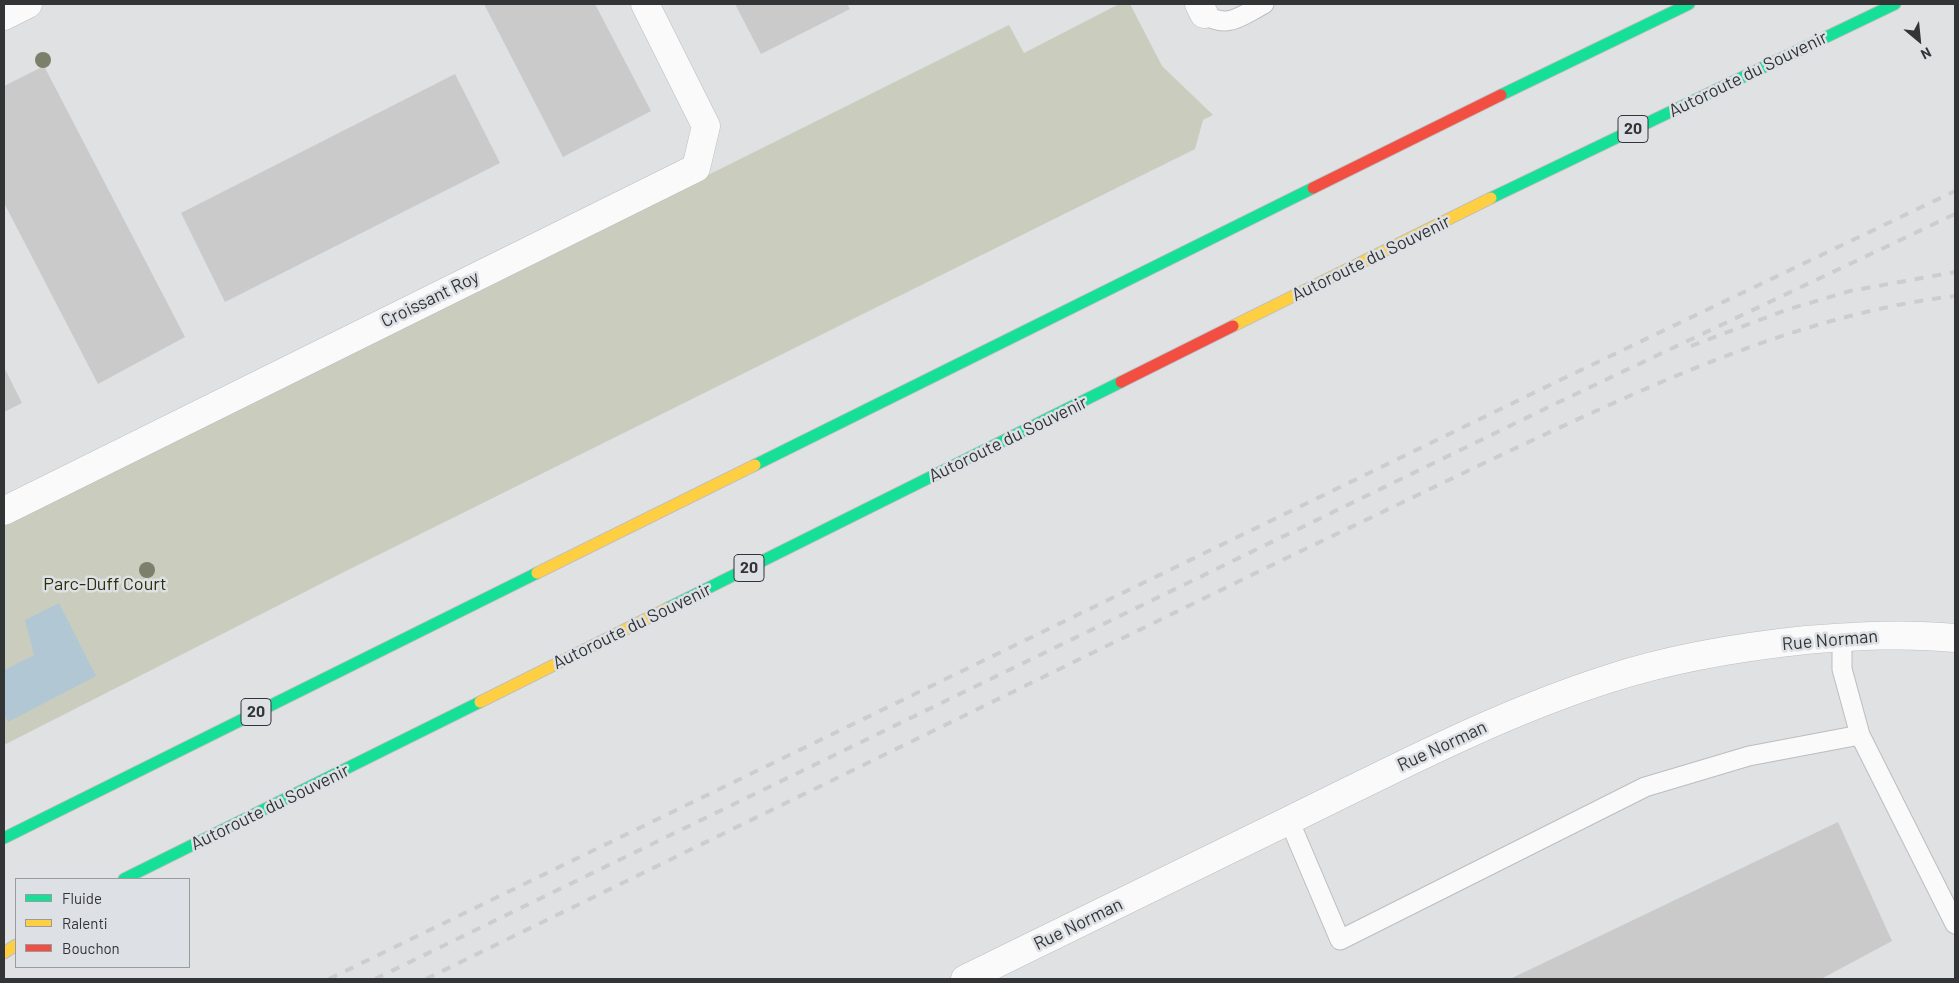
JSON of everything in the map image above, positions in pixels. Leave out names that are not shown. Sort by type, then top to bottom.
[{"type":"highway","name":"20","points":[[4,838],[1410,140],[1689,4]]},
{"type":"highway","name":"Autoroute du Souvenir","points":[[126,878],[1501,194],[1894,4]]},
{"type":"highway","points":[[4,953],[15,946]]},
{"type":"street","points":[[4,16],[28,4]]},
{"type":"street","name":"Croissant Roy","points":[[4,511],[696,168],[706,126],[646,4]]},
{"type":"street","name":"Rue Norman","points":[[965,979],[1475,730],[1524,709],[1609,679],[1649,667],[1727,651],[1842,637],[1909,635],[1955,638]]},
{"type":"lane","points":[[1202,9],[1220,22],[1230,21],[1264,4]]},
{"type":"lane","points":[[1842,637],[1842,669],[1860,735],[1955,924]]},
{"type":"lane","points":[[1289,820],[1340,940],[1646,787],[1749,756],[1860,735]]},
{"type":"green space","name":"Parc-Duff Court","points":[[1119,4],[1130,4],[1162,66],[1213,115],[1203,120],[1195,149],[344,572],[4,745],[4,526],[1009,25],[1024,53]]},
{"type":"water","points":[[59,603],[96,676],[8,722],[4,713],[4,670],[34,655],[25,620]]},
{"type":"building","points":[[484,4],[595,4],[651,111],[563,157]]},
{"type":"building","points":[[735,4],[847,4],[850,9],[761,54]]},
{"type":"building","points":[[44,66],[185,337],[98,384],[4,203],[4,86]]},
{"type":"building","points":[[455,74],[500,163],[225,302],[181,213]]},
{"type":"building","points":[[4,367],[22,403],[4,412]]},
{"type":"building","points":[[1838,822],[1892,941],[1821,979],[1510,979]]},
{"type":"railway","points":[[329,979],[1554,383],[1955,191]]},
{"type":"railway","points":[[375,979],[1561,401],[1955,214]]},
{"type":"railway","points":[[1691,346],[1786,310],[1850,291],[1955,272]]},
{"type":"railway","points":[[426,979],[1305,549],[1618,401],[1711,362],[1807,328],[1905,304],[1955,296]]},
{"type":"traffic: fast","points":[[1501,95],[1689,4]]},
{"type":"traffic: fast","points":[[1491,198],[1895,4]]},
{"type":"traffic: fast","points":[[755,465],[1313,188]]},
{"type":"traffic: fast","points":[[668,608],[1121,382]]},
{"type":"traffic: fast","points":[[4,838],[537,573]]},
{"type":"traffic: fast","points":[[126,878],[480,702]]},
{"type":"traffic: slow","points":[[1233,326],[1491,198]]},
{"type":"traffic: slow","points":[[537,573],[755,465]]},
{"type":"traffic: slow","points":[[480,702],[668,608]]},
{"type":"traffic: slow","points":[[4,953],[15,946]]},
{"type":"traffic: jam","points":[[1313,188],[1501,95]]},
{"type":"traffic: jam","points":[[1121,382],[1233,326]]}]
